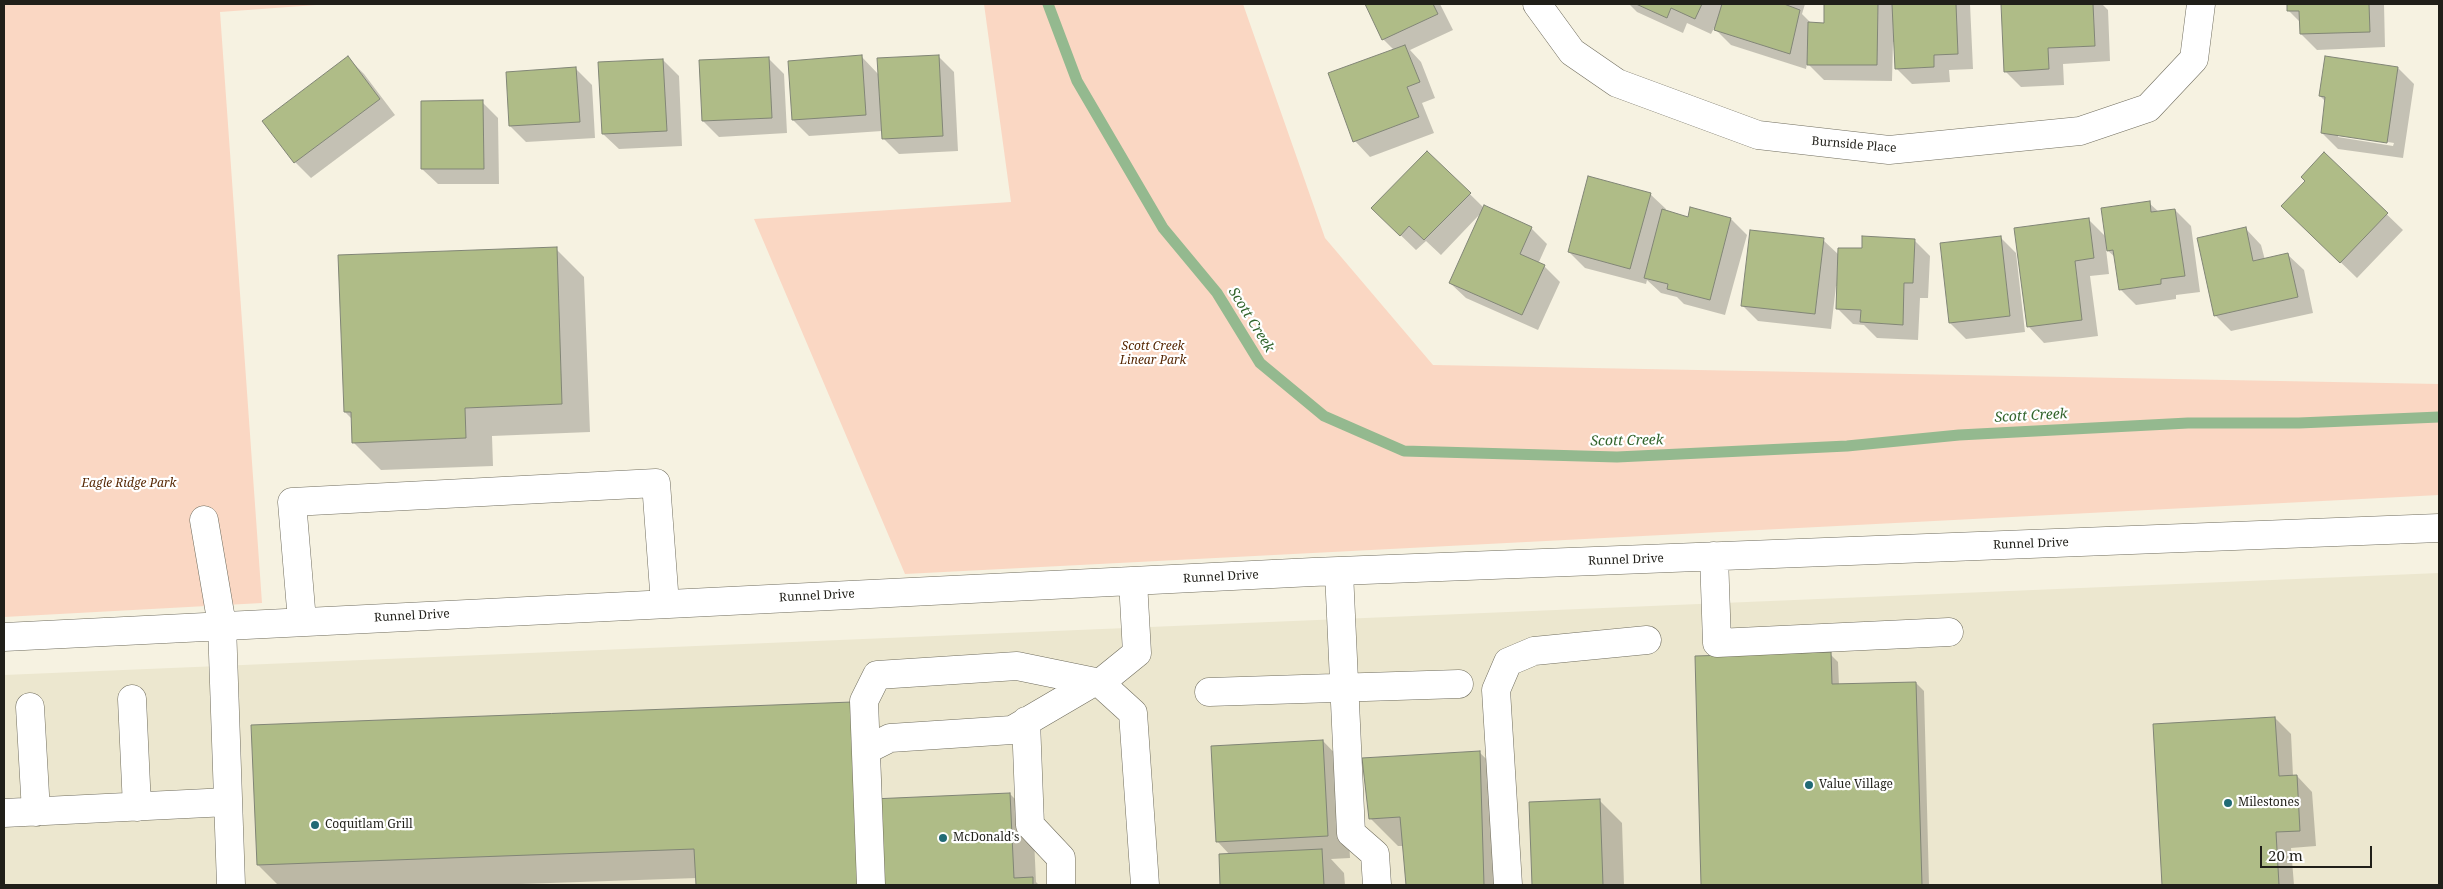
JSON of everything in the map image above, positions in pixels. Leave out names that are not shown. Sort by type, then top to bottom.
[{"type":"street","name":"Burnside Place","points":[[1537,4],[1572,52],[1617,83],[1758,134],[1889,150],[2080,131],[2148,108],[2194,59],[2201,4]]},
{"type":"street","points":[[302,621],[292,502],[656,483],[665,604]]},
{"type":"street","points":[[204,520],[222,625],[231,885]]},
{"type":"street","name":"Runnel Drive","points":[[4,637],[1134,581],[2439,528]]},
{"type":"street","points":[[1714,556],[1717,643],[1949,632]]},
{"type":"street","points":[[1339,572],[1351,833],[1375,854],[1377,885]]},
{"type":"street","points":[[866,750],[890,738],[1012,730],[1097,682],[1137,653],[1134,581]]},
{"type":"street","points":[[1508,885],[1496,690],[1508,662],[1534,651],[1648,640]]},
{"type":"street","points":[[871,885],[864,701],[877,675],[1017,666],[1097,682],[1133,713],[1145,885]]},
{"type":"street","points":[[1209,692],[1345,686],[1458,684]]},
{"type":"street","points":[[132,699],[136,807]]},
{"type":"street","points":[[30,707],[36,812]]},
{"type":"street","points":[[1026,721],[1030,825],[1061,858],[1061,885]]},
{"type":"street","points":[[4,813],[228,802]]},
{"type":"shaded area","points":[[2439,573],[2439,885],[4,885],[4,675]]},
{"type":"green space","name":"Eagle Ridge Park","points":[[4,4],[330,4],[220,12],[262,603],[4,617]]},
{"type":"green space","name":"Scott Creek Linear Park","points":[[984,4],[1243,4],[1325,238],[1433,365],[2439,384],[2439,495],[905,574],[754,219],[1011,202]]},
{"type":"building","points":[[1365,4],[1433,4],[1438,14],[1382,40]]},
{"type":"building","points":[[1636,4],[1702,4],[1695,19],[1671,8],[1667,18]]},
{"type":"building","points":[[1722,4],[1784,4],[1800,10],[1790,54],[1714,30]]},
{"type":"building","points":[[1824,4],[1878,4],[1877,65],[1807,65],[1808,22],[1824,23]]},
{"type":"building","points":[[1892,4],[1956,4],[1958,54],[1934,55],[1934,67],[1895,69]]},
{"type":"building","points":[[2001,4],[2093,4],[2095,46],[2048,48],[2049,69],[2004,72]]},
{"type":"building","points":[[2287,4],[2369,4],[2370,32],[2300,34],[2299,11],[2287,11]]},
{"type":"building","points":[[1405,45],[1420,82],[1407,87],[1419,117],[1353,142],[1328,73]]},
{"type":"building","points":[[862,55],[866,115],[792,120],[788,61]]},
{"type":"building","points":[[939,55],[943,136],[882,139],[877,58]]},
{"type":"building","points":[[348,56],[380,99],[294,163],[262,121]]},
{"type":"building","points":[[2325,56],[2398,67],[2387,143],[2321,133],[2325,97],[2319,96]]},
{"type":"building","points":[[769,57],[772,118],[702,121],[699,60]]},
{"type":"building","points":[[663,59],[667,131],[602,134],[598,62]]},
{"type":"building","points":[[576,67],[580,122],[509,126],[506,72]]},
{"type":"building","points":[[483,100],[484,169],[421,169],[421,101]]},
{"type":"building","points":[[1427,151],[1471,193],[1424,240],[1409,226],[1400,236],[1371,208]]},
{"type":"building","points":[[2324,152],[2388,213],[2340,263],[2281,206],[2305,181],[2301,177]]},
{"type":"building","points":[[1588,176],[1651,193],[1630,269],[1568,252]]},
{"type":"building","points":[[2150,201],[2151,212],[2175,209],[2185,276],[2161,279],[2161,284],[2119,290],[2113,250],[2107,251],[2101,208]]},
{"type":"building","points":[[1484,205],[1532,227],[1520,254],[1545,265],[1522,315],[1449,283]]},
{"type":"building","points":[[1690,207],[1731,218],[1710,300],[1667,289],[1668,284],[1644,278],[1662,209],[1688,217]]},
{"type":"building","points":[[2089,218],[2094,258],[2075,261],[2082,320],[2027,327],[2014,228]]},
{"type":"building","points":[[2246,227],[2253,261],[2288,253],[2298,297],[2214,316],[2197,238]]},
{"type":"building","points":[[1750,230],[1824,238],[1815,314],[1741,306]]},
{"type":"building","points":[[1862,236],[1915,239],[1913,283],[1904,283],[1903,325],[1860,322],[1861,310],[1836,309],[1838,248],[1862,248]]},
{"type":"building","points":[[2001,236],[2010,316],[1949,323],[1940,243]]},
{"type":"building","points":[[557,247],[562,404],[465,408],[466,438],[352,443],[351,412],[344,412],[338,255]]},
{"type":"building","name":"Value Village","points":[[1831,652],[1832,684],[1916,682],[1922,885],[1701,885],[1695,656]]},
{"type":"building","points":[[852,702],[859,885],[696,885],[694,849],[257,865],[251,725]]},
{"type":"building","name":"Milestones","points":[[2275,717],[2279,776],[2297,775],[2300,831],[2276,832],[2279,885],[2162,885],[2153,724]]},
{"type":"building","points":[[1323,740],[1328,836],[1216,842],[1211,746]]},
{"type":"building","points":[[1480,751],[1484,885],[1406,885],[1400,817],[1369,819],[1362,758]]},
{"type":"building","name":"McDonald's","points":[[1010,793],[1014,878],[1033,877],[1033,885],[876,885],[872,799]]},
{"type":"building","points":[[1600,799],[1603,885],[1532,885],[1529,802]]},
{"type":"building","points":[[1322,849],[1324,885],[1220,885],[1219,854]]},
{"type":"waterway","name":"Scott Creek","points":[[1048,4],[1077,81],[1163,228],[1217,293],[1260,363],[1324,416],[1404,451],[1617,457],[1847,446],[1959,435],[2188,423],[2299,423],[2439,417]]},
{"type":"place","name":"Value Village","points":[[1809,785]]},
{"type":"place","name":"Milestones","points":[[2228,803]]},
{"type":"place","name":"Coquitlam Grill","points":[[315,825]]},
{"type":"place","name":"McDonald's","points":[[943,838]]}]
